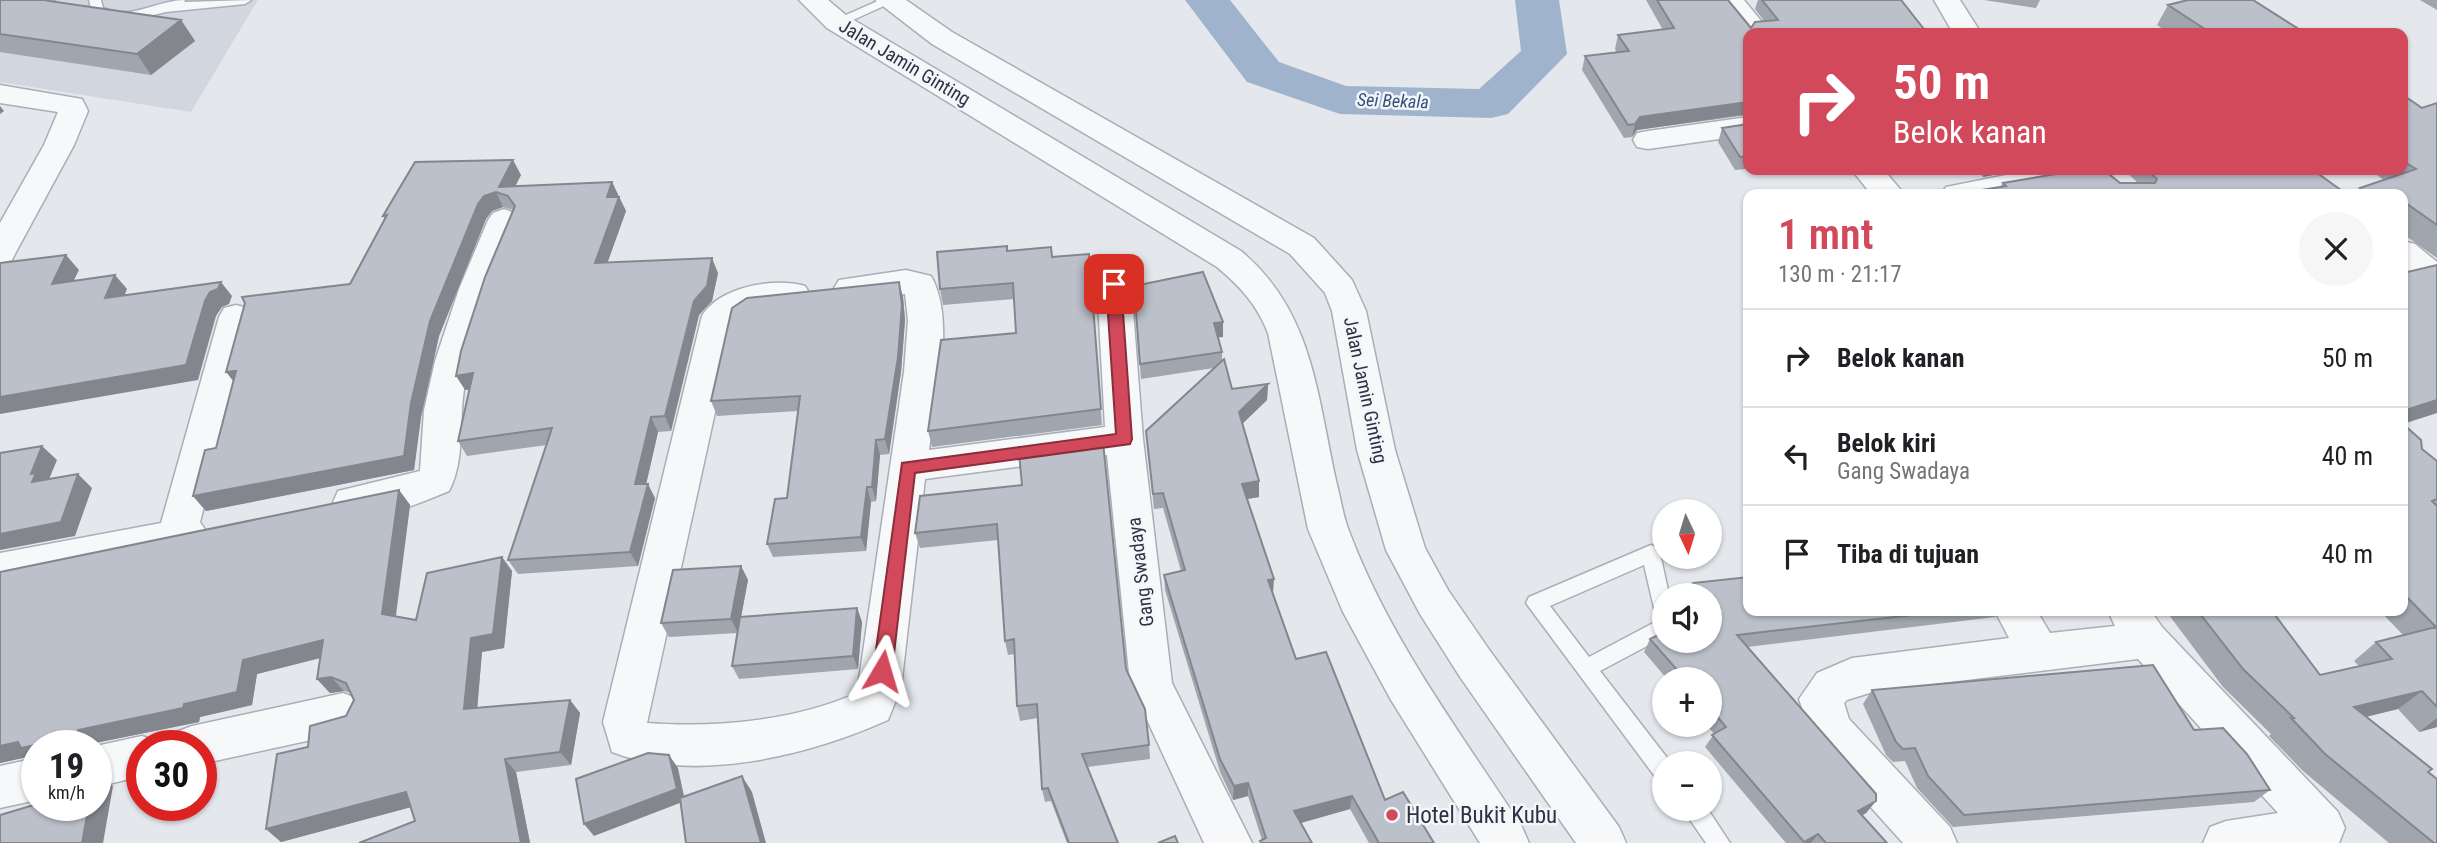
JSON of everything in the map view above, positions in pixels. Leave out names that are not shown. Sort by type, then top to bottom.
[{"type":"street","name":"Jalan Jamin Ginting","points":[[889,0],[942,38],[1301,246],[1324,268],[1340,288],[1349,311],[1376,450],[1406,550],[1434,602],[1475,664],[1603,843]]},
{"type":"street","points":[[1947,0],[1964,28]]},
{"type":"street","points":[[1732,3],[1753,28]]},
{"type":"street","name":"Jalan Jamin Ginting","points":[[824,11],[1229,258],[1258,283],[1276,308],[1285,333],[1328,529],[1364,612],[1406,687],[1506,843]]},
{"type":"street","points":[[0,94],[72,105],[73,111],[59,145],[0,253]]},
{"type":"street","points":[[1648,141],[1743,127]]},
{"type":"street","points":[[1871,175],[1884,189]]},
{"type":"street","points":[[1983,189],[2055,175]]},
{"type":"street","points":[[322,508],[409,491],[436,480],[440,469],[442,411],[461,338],[477,282],[504,220]]},
{"type":"street","points":[[2408,256],[2437,279]]},
{"type":"street","points":[[906,282],[919,284],[925,301],[925,332],[908,467],[880,688],[873,706],[838,722],[755,738],[685,745],[639,744],[628,738],[625,722],[639,654],[719,316],[733,303],[748,298],[906,282]]},
{"type":"street","name":"Gang Swadaya","points":[[1114,284],[1124,439],[1151,683],[1194,777],[1229,843]]},
{"type":"street","points":[[177,536],[236,317]]},
{"type":"street","points":[[908,467],[1124,439]]},
{"type":"street","points":[[0,570],[217,528]]},
{"type":"street","points":[[2018,616],[2038,651]]},
{"type":"street","points":[[1934,843],[1830,730],[1821,699],[1829,686],[1842,679],[2038,651],[2138,625],[2330,836]]},
{"type":"street","points":[[217,740],[343,713]]},
{"type":"street","points":[[0,787],[21,782]]},
{"type":"street","points":[[2226,843],[2330,836]]},
{"type":"lane","points":[[95,0],[97,10],[117,17],[163,8],[245,0]]},
{"type":"lane","points":[[163,8],[179,0]]},
{"type":"lane","points":[[824,11],[889,0]]},
{"type":"lane","points":[[1652,755],[1536,603],[1651,553],[1657,583]]},
{"type":"lane","points":[[1586,668],[1652,633]]},
{"type":"lane","points":[[1703,821],[1719,843]]},
{"type":"shaded area","points":[[0,0],[258,0],[191,112],[0,82]]},
{"type":"building","points":[[0,0],[51,0],[49,1],[181,20],[137,54],[0,34]]},
{"type":"building","points":[[1657,0],[1728,0],[1751,28],[1743,28],[1743,103],[1640,117],[1635,124],[1628,125],[1585,56],[1629,51],[1618,35],[1674,28]]},
{"type":"building","points":[[1762,0],[1901,0],[1923,28],[1751,28],[1755,22],[1778,20]]},
{"type":"building","points":[[2188,0],[2253,0],[2297,28],[2203,28],[2168,5]]},
{"type":"building","points":[[2408,98],[2422,108],[2437,103],[2437,225],[2408,205],[2408,189],[2360,188],[2398,175],[2408,175],[2408,172],[2416,169],[2408,164]]},
{"type":"building","points":[[1743,125],[1743,157],[1740,157],[1722,128]]},
{"type":"building","points":[[513,160],[499,187],[612,182],[607,197],[619,197],[595,263],[712,258],[707,286],[694,301],[665,416],[651,417],[635,484],[648,484],[630,552],[508,560],[552,428],[458,441],[473,373],[456,376],[461,351],[485,277],[515,206],[508,196],[496,192],[484,196],[478,204],[430,321],[411,403],[404,456],[193,496],[205,450],[216,448],[236,371],[226,372],[245,303],[242,297],[350,284],[387,215],[383,216],[415,162]]},
{"type":"building","points":[[2050,175],[2110,175],[2120,183],[2155,183],[2157,179],[2153,175],[2320,175],[2339,189],[1988,189],[2006,186],[2003,183]]},
{"type":"building","points":[[1007,246],[1007,251],[1051,247],[1052,257],[1089,254],[1101,409],[928,431],[941,340],[1016,333],[1013,283],[940,289],[937,252]]},
{"type":"building","points":[[66,255],[52,284],[115,275],[105,298],[221,282],[218,289],[210,292],[205,301],[186,365],[0,397],[0,263]]},
{"type":"building","points":[[2437,265],[2437,400],[2408,409],[2408,272]]},
{"type":"building","points":[[1203,272],[1223,322],[1214,323],[1222,352],[1140,364],[1134,286]]},
{"type":"building","points":[[899,282],[902,305],[898,357],[885,439],[876,440],[872,487],[867,487],[861,537],[767,544],[775,499],[787,498],[800,396],[711,401],[732,308],[747,298]]},
{"type":"building","points":[[1224,359],[1232,389],[1268,384],[1239,412],[1259,481],[1242,484],[1274,579],[1268,580],[1296,659],[1326,652],[1385,800],[1403,792],[1434,843],[1379,843],[1352,796],[1294,811],[1312,843],[1261,843],[1260,841],[1266,838],[1248,783],[1234,786],[1220,759],[1164,575],[1185,570],[1163,493],[1153,494],[1146,431]]},
{"type":"building","points":[[2408,428],[2421,440],[2422,449],[2437,461],[2437,499],[2432,501],[2437,506],[2437,707],[2422,691],[2354,707],[2432,769],[2428,772],[2437,779],[2437,843],[2434,843],[2325,754],[2291,718],[2294,718],[2243,669],[2202,616],[2276,616],[2320,675],[2392,659],[2376,642],[2436,627],[2408,598]]},
{"type":"building","points":[[1103,442],[1126,669],[1145,709],[1149,745],[1082,754],[1118,843],[1069,843],[1048,788],[1042,789],[1037,704],[1017,706],[1014,639],[1005,641],[997,524],[915,533],[920,496],[1022,485],[1019,453]]},
{"type":"building","points":[[42,446],[31,474],[36,473],[32,482],[78,474],[61,522],[0,534],[0,453]]},
{"type":"building","points":[[399,490],[382,614],[416,620],[427,573],[502,557],[493,634],[471,638],[464,709],[570,700],[560,752],[505,759],[521,843],[359,843],[415,821],[406,792],[266,829],[277,754],[308,747],[310,726],[346,716],[354,700],[346,683],[331,677],[317,679],[323,640],[243,660],[237,692],[184,704],[183,708],[78,730],[21,730],[21,748],[18,742],[0,746],[0,572]]},
{"type":"building","points":[[741,566],[731,619],[661,623],[673,570]]},
{"type":"building","points":[[1743,578],[1743,616],[1904,616],[1737,635],[1876,794],[1876,801],[1858,811],[1887,843],[1826,843],[1818,834],[1804,842],[1714,737],[1722,737],[1722,729],[1726,727],[1722,722],[1722,667],[1674,667],[1662,653],[1722,653],[1722,583],[1693,583]]},
{"type":"building","points":[[857,608],[853,656],[732,666],[740,617]]},
{"type":"building","points":[[2153,665],[2194,730],[2223,728],[2247,754],[2270,790],[1964,815],[1928,776],[1915,748],[1903,749],[1896,742],[1872,690]]},
{"type":"building","points":[[648,753],[669,755],[677,789],[584,824],[576,779]]},
{"type":"building","points":[[742,776],[761,843],[686,843],[680,798]]},
{"type":"building","points":[[21,809],[21,821],[86,821],[82,843],[0,843],[0,815]]},
{"type":"building","points":[[1175,836],[1178,843],[1158,843]]},
{"type":"waterway","name":"Sei Bekala","points":[[1207,0],[1263,72],[1340,100],[1491,104],[1544,54],[1537,0]]},
{"type":"place","name":"Hotel Bukit Kubu","points":[[1392,815]]},
{"type":"route","points":[[882,671],[908,467],[1124,439],[1114,284]]}]
